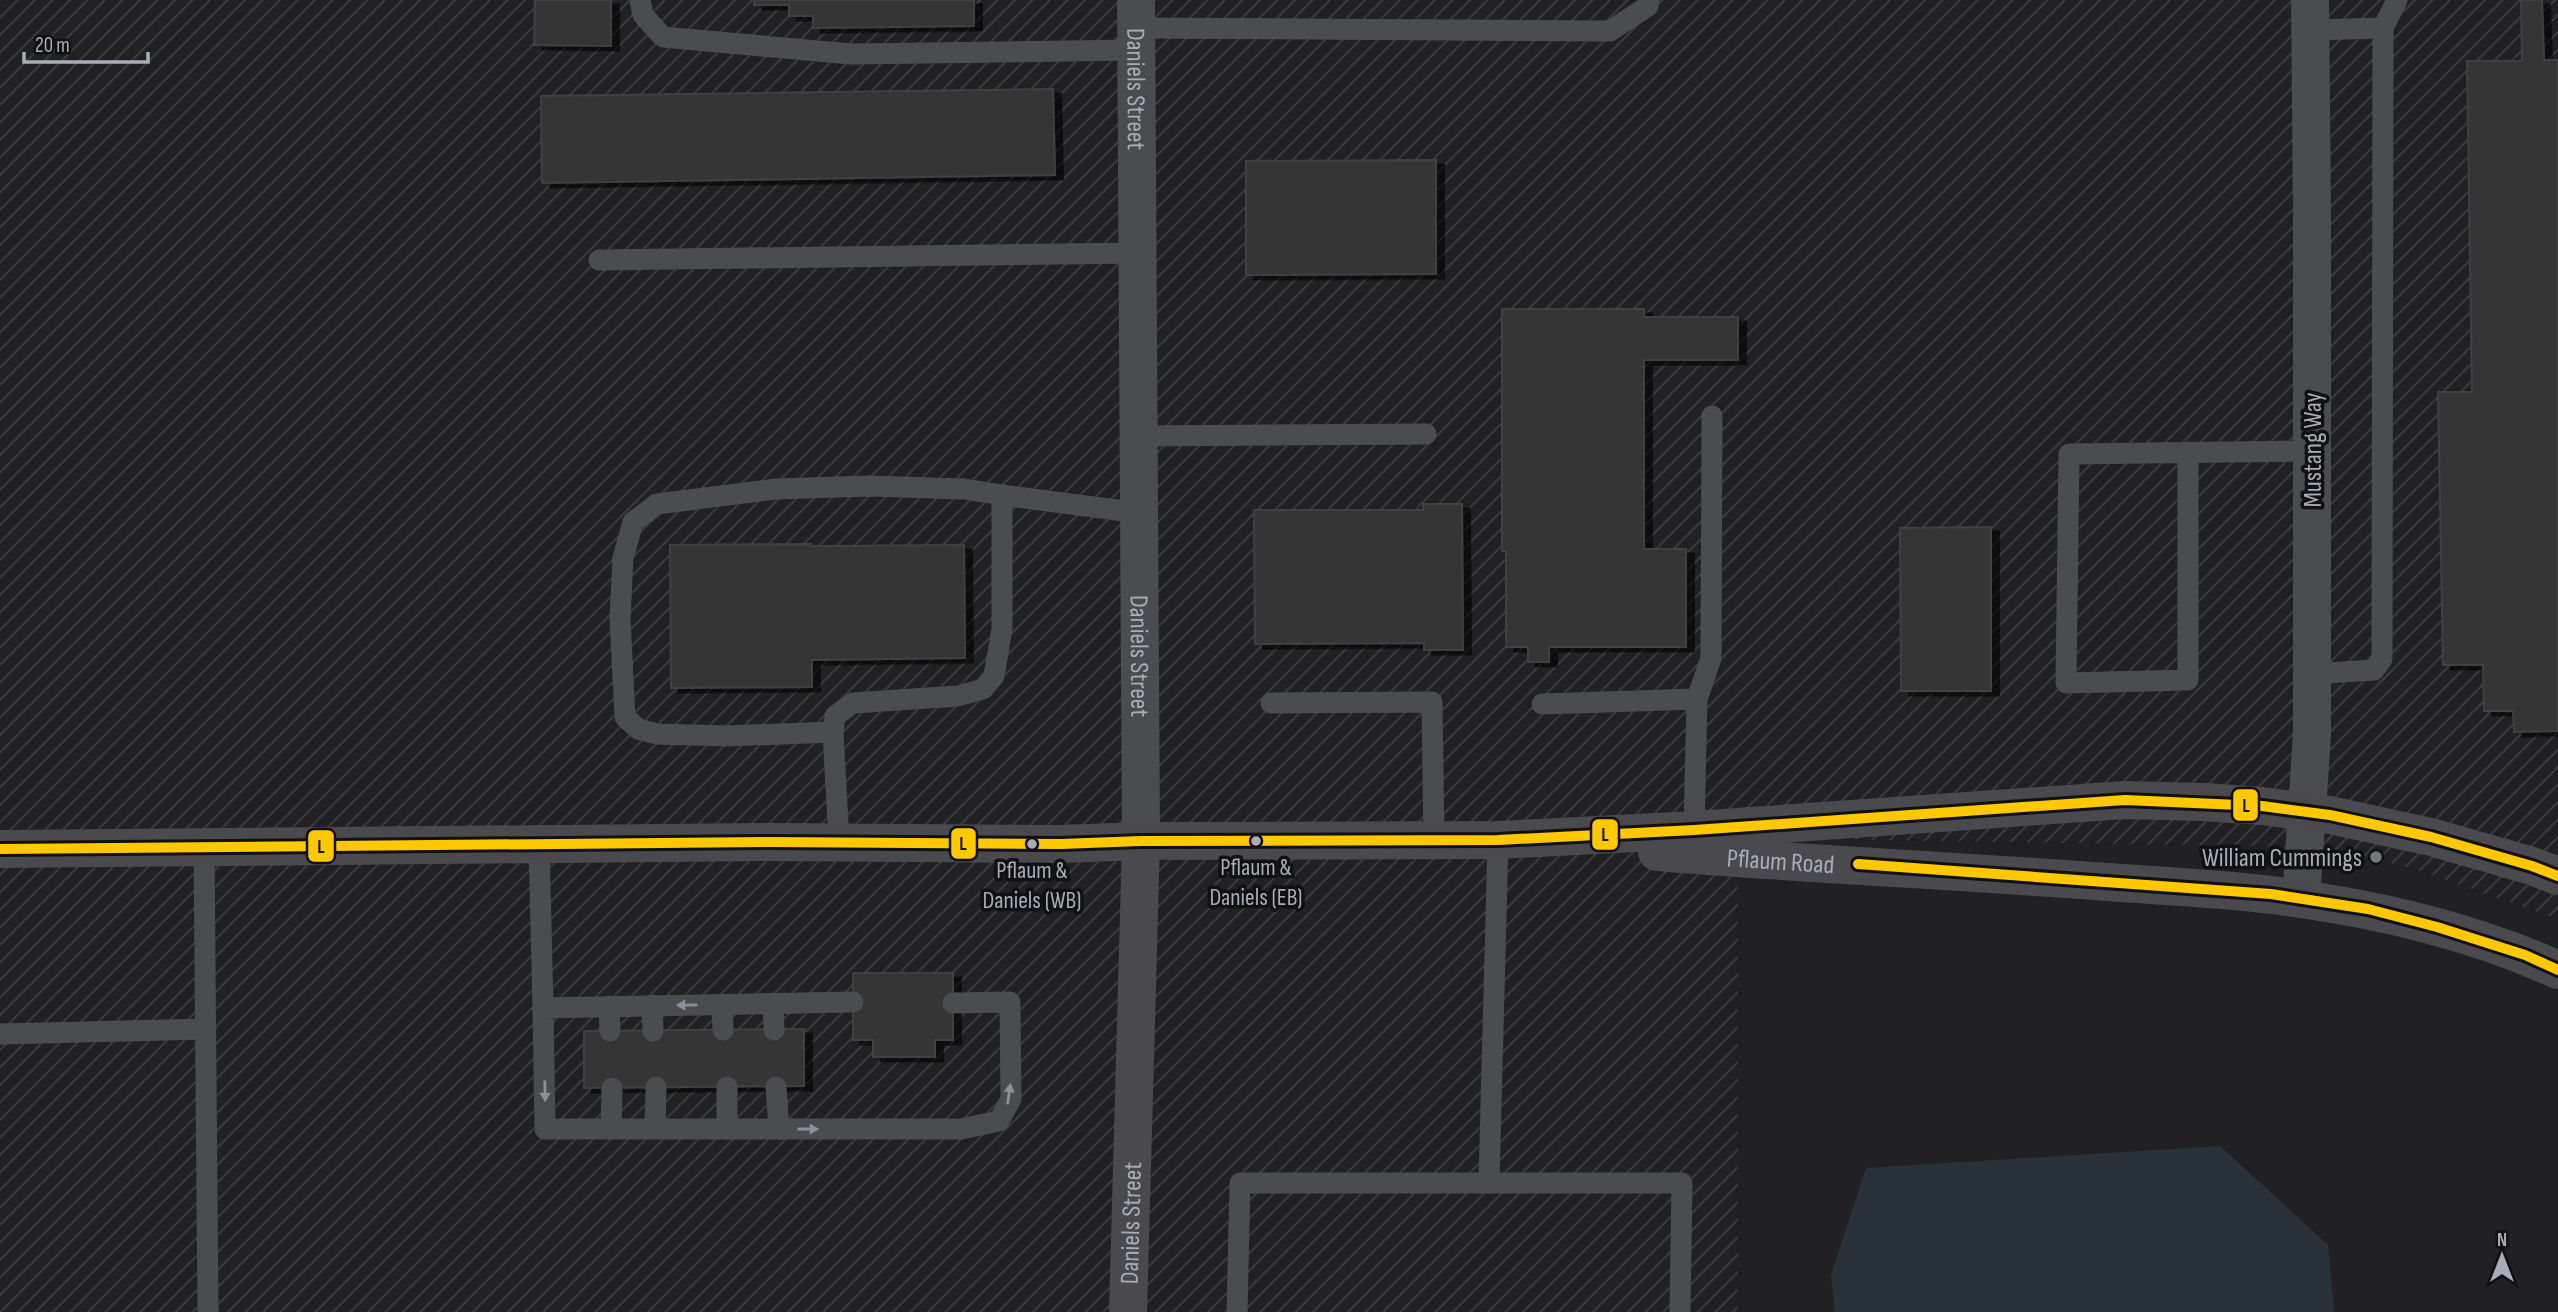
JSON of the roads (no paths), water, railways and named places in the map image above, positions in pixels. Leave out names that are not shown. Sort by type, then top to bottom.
[{"type":"street","name":"Mustang Way","points":[[2301,899],[2312,735],[2310,15]]},
{"type":"street","name":"Daniels Street","points":[[1128,1312],[1141,841],[1136,26]]},
{"type":"street","name":"Pflaum Road","points":[[0,849],[1498,840],[1694,830],[2125,800],[2216,803],[2308,812],[2431,837],[2558,876]]},
{"type":"street","name":"Pflaum Road","points":[[1498,840],[2270,894],[2368,909],[2437,927],[2525,955],[2558,970]]},
{"type":"lane","points":[[640,0],[643,15],[663,37],[851,54],[1136,26],[1610,31],[1647,6],[1649,0]]},
{"type":"lane","points":[[2311,674],[2374,670],[2382,659],[2383,28],[2397,0]]},
{"type":"lane","points":[[2310,15],[2383,28]]},
{"type":"lane","points":[[599,260],[1138,253]]},
{"type":"lane","points":[[1694,830],[1697,699],[1711,659],[1712,416]]},
{"type":"lane","points":[[1139,436],[1426,433]]},
{"type":"lane","points":[[2188,452],[2188,680],[2066,683],[2069,454],[2188,452],[2312,451]]},
{"type":"lane","points":[[833,732],[727,736],[656,734],[638,729],[625,717],[620,619],[623,558],[633,522],[656,504],[776,489],[882,487],[964,489],[1139,513]]},
{"type":"lane","points":[[839,842],[833,732],[835,716],[853,703],[958,696],[983,689],[994,676],[1002,629],[1002,495]]},
{"type":"lane","points":[[1542,704],[1697,699]]},
{"type":"lane","points":[[1271,703],[1432,702],[1434,840]]},
{"type":"lane","points":[[1489,1183],[1498,840]]},
{"type":"lane","points":[[539,844],[545,1129],[961,1129],[999,1121],[1011,1099],[1010,1002],[953,1003]]},
{"type":"lane","points":[[205,847],[208,1312]]},
{"type":"lane","points":[[543,1007],[853,1002]]},
{"type":"lane","points":[[773,1003],[774,1030]]},
{"type":"lane","points":[[722,1004],[723,1030]]},
{"type":"lane","points":[[652,1005],[653,1031]]},
{"type":"lane","points":[[609,1006],[610,1031]]},
{"type":"lane","points":[[0,1034],[206,1029]]},
{"type":"lane","points":[[655,1129],[656,1087]]},
{"type":"lane","points":[[727,1087],[727,1129]]},
{"type":"lane","points":[[776,1087],[779,1129]]},
{"type":"lane","points":[[611,1129],[612,1088]]},
{"type":"lane","points":[[1237,1312],[1240,1183],[1682,1183],[1679,1312]]},
{"type":"place","name":"Pflaum & Daniels (EB)","points":[[1256,841]]},
{"type":"place","name":"Pflaum & Daniels (WB)","points":[[1032,844]]},
{"type":"place","name":"William Cummings","points":[[2376,857]]}]
